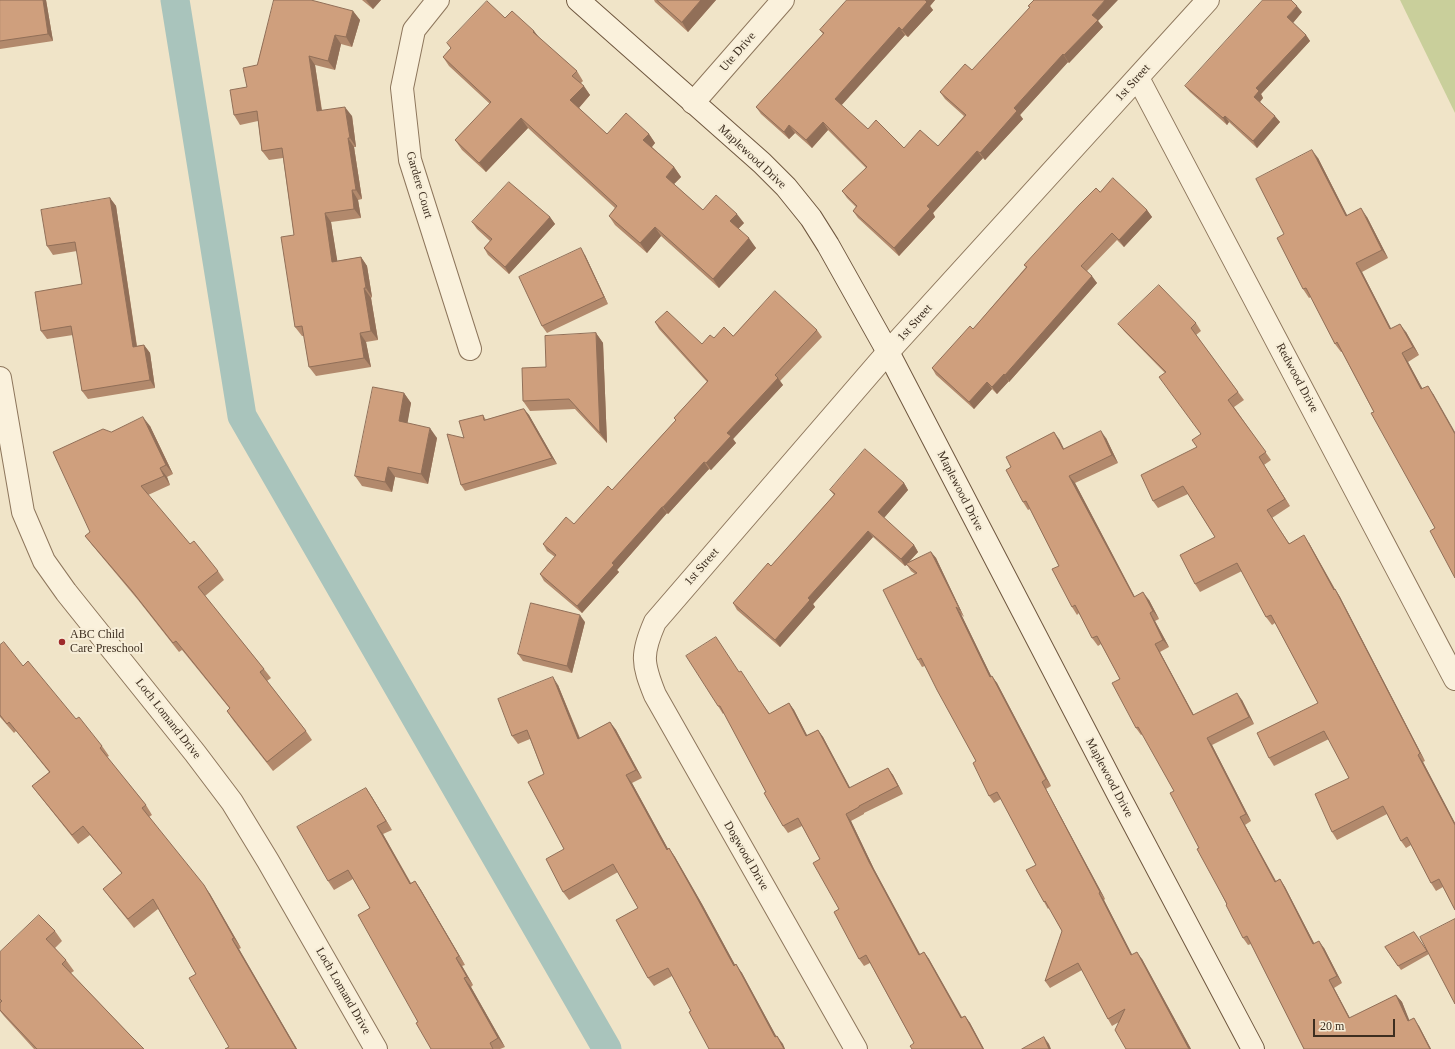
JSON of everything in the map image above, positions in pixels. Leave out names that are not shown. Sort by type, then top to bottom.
[{"type":"street","name":"Gardere Court","points":[[438,0],[414,30],[402,88],[410,160],[470,349]]},
{"type":"street","name":"Maplewood Drive","points":[[578,0],[762,163],[786,187],[811,218],[828,245],[888,352],[1119,796],[1253,1049]]},
{"type":"street","name":"Ute Drive","points":[[693,103],[784,0]]},
{"type":"street","name":"1st Street","points":[[644,659],[646,642],[654,622],[888,352],[1208,0]]},
{"type":"street","name":"Redwood Drive","points":[[1138,78],[1415,601],[1455,680]]},
{"type":"street","name":"Loch Lomand Drive","points":[[0,378],[23,512],[44,561],[66,592],[195,753],[232,802],[268,861],[376,1049]]},
{"type":"street","name":"Dogwood Drive","points":[[644,659],[655,695],[856,1049]]},
{"type":"green space","points":[[1400,0],[1455,0],[1455,113]]},
{"type":"building","points":[[0,0],[43,0],[48,34],[0,41]]},
{"type":"building","points":[[274,0],[311,0],[353,11],[346,37],[335,35],[328,61],[309,56],[317,111],[345,107],[356,190],[352,190],[354,209],[325,213],[332,262],[361,257],[371,331],[360,333],[364,358],[309,367],[302,326],[295,327],[281,237],[294,235],[282,148],[262,151],[257,111],[234,115],[230,90],[247,87],[243,68],[257,65]]},
{"type":"building","points":[[657,0],[701,0],[682,22]]},
{"type":"building","points":[[847,0],[925,0],[927,2],[902,30],[899,27],[835,99],[868,129],[876,120],[904,148],[920,130],[938,146],[966,115],[940,92],[965,64],[972,70],[1030,7],[1028,6],[1034,0],[1105,0],[1092,15],[1098,20],[1064,55],[1063,54],[1014,108],[1017,111],[980,153],[977,151],[927,206],[930,209],[894,248],[853,211],[857,206],[842,191],[867,167],[823,122],[806,140],[789,125],[784,132],[756,107],[824,33],[820,30]]},
{"type":"building","points":[[1263,0],[1291,0],[1297,6],[1287,17],[1306,35],[1256,88],[1259,91],[1254,97],[1275,116],[1253,141],[1225,116],[1223,118],[1185,86]]},
{"type":"building","points":[[487,1],[505,18],[512,11],[577,71],[572,76],[584,86],[570,100],[607,134],[626,113],[649,134],[643,140],[674,167],[666,177],[703,210],[716,195],[737,214],[730,221],[749,238],[713,279],[655,227],[640,243],[609,216],[617,206],[521,118],[479,163],[455,140],[491,102],[443,57],[451,48],[447,43]]},
{"type":"building","points":[[1312,150],[1346,216],[1361,208],[1382,250],[1356,263],[1390,329],[1400,324],[1413,347],[1402,353],[1421,389],[1428,386],[1455,434],[1455,578],[1430,531],[1435,528],[1371,413],[1374,412],[1337,342],[1335,344],[1306,288],[1303,289],[1277,238],[1284,234],[1256,179]]},
{"type":"building","points":[[1113,178],[1147,210],[1119,240],[1112,233],[1081,266],[1092,276],[1005,375],[1004,374],[992,387],[987,382],[969,402],[932,368],[970,326],[973,329],[1027,267],[1024,265],[1079,205],[1096,188],[1100,192]]},
{"type":"building","points":[[509,182],[550,217],[505,267],[484,248],[492,239],[472,222]]},
{"type":"building","points":[[110,198],[133,347],[144,345],[150,380],[82,391],[71,326],[41,331],[35,292],[82,284],[75,242],[47,246],[41,210]]},
{"type":"building","points":[[581,248],[604,297],[542,326],[519,277]]},
{"type":"building","points":[[1159,285],[1196,323],[1191,328],[1238,392],[1228,400],[1266,452],[1259,457],[1285,499],[1267,510],[1289,544],[1304,535],[1334,590],[1335,589],[1420,753],[1418,755],[1455,825],[1455,910],[1439,879],[1431,883],[1407,837],[1401,841],[1383,806],[1332,832],[1315,794],[1349,778],[1324,731],[1269,758],[1257,733],[1318,703],[1271,615],[1266,617],[1237,563],[1195,584],[1180,555],[1215,537],[1183,486],[1153,501],[1141,475],[1197,447],[1192,440],[1201,434],[1159,377],[1166,372],[1118,324]]},
{"type":"building","points":[[775,291],[817,330],[775,375],[778,378],[727,433],[731,436],[706,463],[704,462],[662,507],[612,563],[614,565],[577,606],[540,574],[556,555],[543,544],[566,517],[574,524],[608,486],[612,490],[676,420],[674,418],[708,381],[655,322],[667,311],[702,344],[710,335],[714,338],[724,327],[733,336]]},
{"type":"building","points":[[596,333],[600,433],[569,399],[523,401],[522,368],[546,367],[545,336]]},
{"type":"building","points":[[373,387],[404,393],[399,421],[430,428],[421,474],[388,467],[385,482],[355,476]]},
{"type":"building","points":[[524,409],[552,458],[461,485],[447,434],[464,438],[459,421],[483,415],[484,420]]},
{"type":"building","points":[[143,417],[166,465],[160,468],[164,476],[141,486],[190,544],[194,541],[218,571],[198,587],[264,669],[260,672],[306,731],[267,762],[227,711],[230,708],[176,641],[173,643],[132,591],[85,536],[90,532],[53,452],[103,429],[111,432]]},
{"type":"building","points":[[1101,431],[1112,455],[1069,476],[1134,597],[1143,592],[1153,611],[1150,613],[1163,640],[1155,644],[1193,715],[1237,693],[1249,717],[1207,738],[1246,814],[1240,817],[1275,882],[1280,879],[1313,944],[1319,941],[1337,976],[1329,980],[1349,1018],[1396,995],[1408,1021],[1414,1018],[1430,1049],[1304,1049],[1247,936],[1243,938],[1170,793],[1174,791],[1138,727],[1136,728],[1112,683],[1120,679],[1097,636],[1092,638],[1075,605],[1072,607],[1052,569],[1059,566],[1026,501],[1023,502],[1006,470],[1011,467],[1006,457],[1054,432],[1063,449]]},
{"type":"building","points":[[865,449],[904,483],[878,512],[914,545],[901,559],[868,531],[808,598],[810,600],[775,640],[733,603],[768,563],[771,566],[835,494],[830,490]]},
{"type":"building","points":[[931,552],[960,610],[956,607],[990,677],[992,676],[1046,779],[1042,782],[1100,892],[1099,893],[1131,955],[1137,952],[1189,1049],[1126,1049],[1115,1030],[1125,1009],[1108,1019],[1078,963],[1045,981],[1062,931],[1026,870],[1036,865],[997,792],[989,796],[973,763],[976,761],[921,658],[918,660],[883,590],[917,573],[906,564]]},
{"type":"building","points":[[531,603],[580,615],[567,666],[518,654]]},
{"type":"building","points":[[716,637],[739,672],[741,671],[769,714],[789,703],[806,736],[818,730],[849,788],[888,768],[898,786],[846,814],[869,862],[919,955],[924,952],[961,1018],[965,1016],[983,1049],[912,1049],[910,1046],[914,1043],[866,955],[859,959],[834,912],[839,909],[813,863],[820,859],[798,818],[783,826],[764,793],[766,792],[720,706],[718,706],[686,656]]},
{"type":"building","points":[[4,642],[23,666],[28,661],[76,719],[79,717],[102,746],[100,748],[146,805],[142,808],[204,885],[234,938],[232,939],[296,1049],[225,1049],[229,1047],[189,978],[196,974],[153,899],[128,919],[103,889],[122,873],[83,826],[72,835],[32,786],[50,772],[9,722],[7,724],[0,715],[0,645]]},
{"type":"building","points":[[553,677],[578,739],[610,722],[636,770],[626,775],[667,850],[669,848],[734,966],[736,964],[775,1037],[777,1036],[784,1049],[709,1049],[668,968],[648,978],[616,920],[638,908],[613,864],[563,892],[546,859],[564,849],[528,782],[544,774],[527,730],[512,736],[498,699]]},
{"type":"building","points":[[366,788],[386,821],[377,826],[410,884],[415,881],[459,956],[456,958],[467,977],[464,978],[498,1038],[490,1043],[493,1049],[431,1049],[416,1023],[418,1022],[358,915],[370,908],[348,870],[328,881],[297,827]]},
{"type":"building","points":[[39,915],[55,931],[46,939],[66,960],[62,964],[144,1049],[37,1049],[0,1010],[0,1003],[2,1001],[0,999],[0,952]]},
{"type":"building","points":[[1455,919],[1455,1004],[1420,937]]},
{"type":"building","points":[[1414,932],[1427,951],[1398,966],[1385,947]]},
{"type":"building","points":[[1044,1037],[1049,1049],[1022,1049]]},
{"type":"waterway","points":[[175,0],[242,416],[607,1049]]},
{"type":"place","name":"ABC Child Care Preschool","points":[[62,642]]}]
